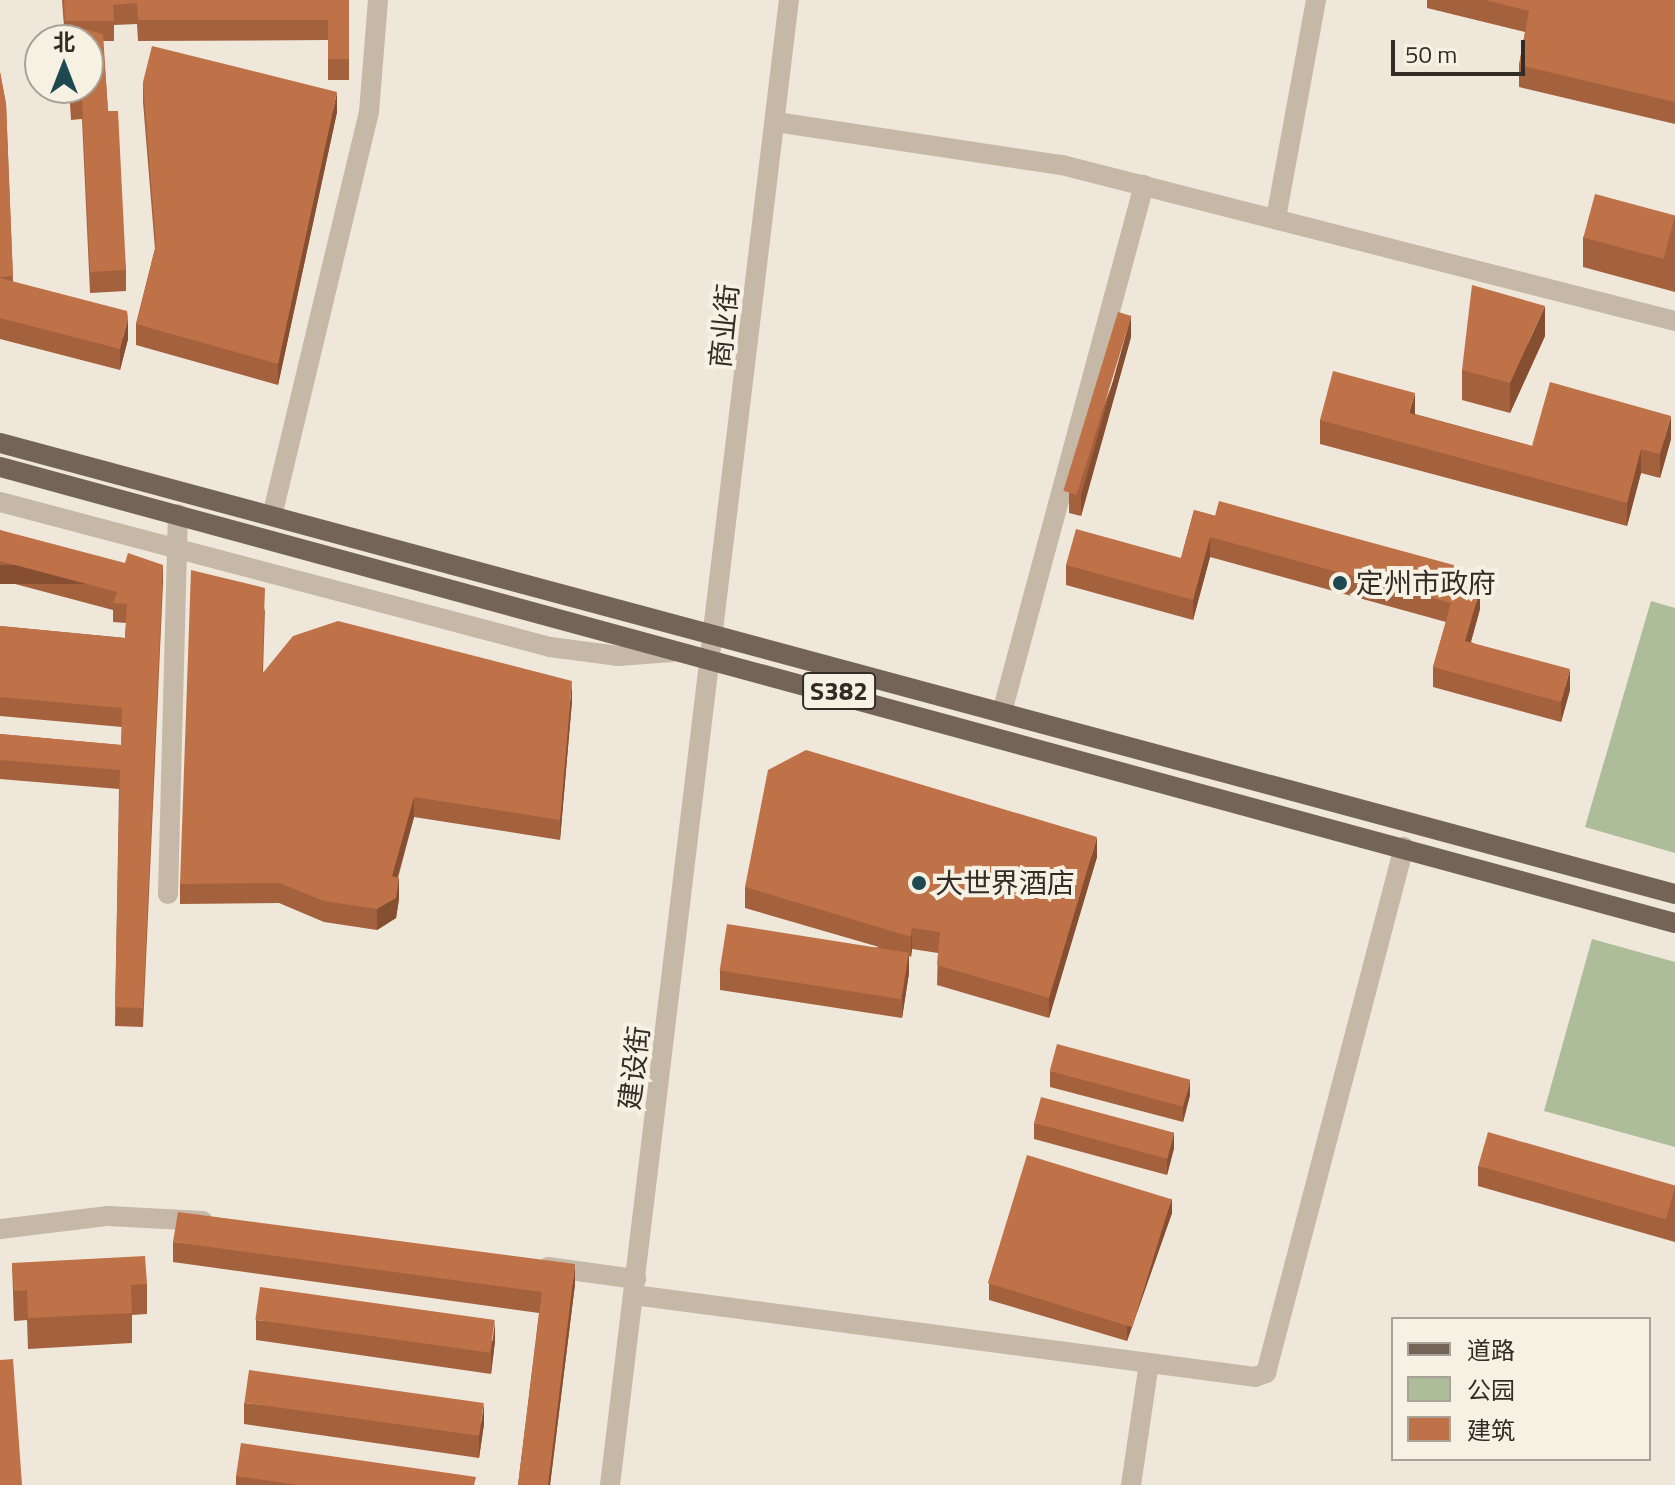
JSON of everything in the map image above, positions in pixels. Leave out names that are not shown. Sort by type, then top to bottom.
[{"type":"main road","name":"S382","points":[[0,443],[1675,894]]},
{"type":"main road","name":"S382","points":[[0,467],[713,658],[1675,923]]},
{"type":"street","points":[[272,516],[369,112],[378,0]]},
{"type":"street","name":"商业街","points":[[713,658],[789,0]]},
{"type":"street","points":[[1276,218],[1316,0]]},
{"type":"street","points":[[776,122],[1062,165],[1675,321]]},
{"type":"street","points":[[1002,712],[1144,185]]},
{"type":"street","points":[[0,502],[550,647],[618,656],[686,651]]},
{"type":"street","points":[[168,894],[178,514]]},
{"type":"street","name":"建设街","points":[[610,1485],[713,658]]},
{"type":"street","points":[[528,1265],[635,1287],[1149,1363],[1255,1377],[1272,1369],[1404,847]]},
{"type":"street","points":[[0,1229],[108,1216],[219,1224]]},
{"type":"street","points":[[1131,1485],[1149,1363]]},
{"type":"green space","points":[[1651,601],[1675,608],[1675,853],[1585,827]]},
{"type":"green space","points":[[1592,939],[1675,962],[1675,1147],[1544,1111]]},
{"type":"building","points":[[64,0],[349,0],[349,59],[328,59],[328,20],[138,20],[137,3],[113,5],[114,21],[65,21]]},
{"type":"building","points":[[1485,0],[1675,0],[1675,102],[1519,65],[1529,11]]},
{"type":"building","points":[[152,46],[337,92],[278,364],[136,324],[156,244],[143,82]]},
{"type":"building","points":[[104,49],[108,111],[118,111],[126,270],[90,272],[82,104],[104,104]]},
{"type":"building","points":[[0,72],[6,104],[13,276],[0,277]]},
{"type":"building","points":[[1595,194],[1675,215],[1664,259],[1583,237]]},
{"type":"building","points":[[0,278],[127,311],[120,349],[0,318]]},
{"type":"building","points":[[1472,285],[1545,306],[1510,383],[1462,370]]},
{"type":"building","points":[[1118,312],[1131,316],[1077,495],[1063,491]]},
{"type":"building","points":[[1333,371],[1415,393],[1409,413],[1532,446],[1550,382],[1671,416],[1660,454],[1641,449],[1627,503],[1320,420]]},
{"type":"building","points":[[1219,501],[1461,567],[1457,583],[1480,589],[1465,641],[1570,669],[1561,702],[1433,667],[1451,603],[1210,537],[1193,600],[1066,565],[1076,529],[1181,558],[1194,510],[1215,516]]},
{"type":"building","points":[[0,530],[125,563],[128,553],[163,565],[143,1008],[115,1007],[120,770],[0,760],[0,734],[121,745],[122,708],[0,697],[0,626],[125,638],[127,604],[113,603],[117,592],[0,561]]},
{"type":"building","points":[[191,570],[265,588],[262,674],[293,636],[338,621],[572,681],[560,820],[414,797],[392,876],[399,878],[396,898],[377,909],[324,901],[279,883],[180,884]]},
{"type":"building","name":"大世界酒店","points":[[806,750],[1097,837],[1049,998],[937,965],[940,932],[912,928],[911,937],[745,887],[768,770]]},
{"type":"building","points":[[727,924],[909,953],[901,999],[720,970]]},
{"type":"building","points":[[1057,1044],[1190,1080],[1183,1107],[1050,1071]]},
{"type":"building","points":[[1041,1097],[1174,1133],[1167,1159],[1034,1123]]},
{"type":"building","points":[[1488,1132],[1675,1186],[1666,1219],[1478,1166]]},
{"type":"building","points":[[1027,1155],[1171,1199],[1132,1327],[988,1283]]},
{"type":"building","points":[[178,1212],[575,1264],[548,1485],[518,1485],[542,1292],[173,1242]]},
{"type":"building","points":[[145,1256],[147,1284],[131,1285],[132,1313],[28,1318],[27,1290],[14,1291],[12,1263]]},
{"type":"building","points":[[260,1287],[495,1320],[490,1353],[255,1320]]},
{"type":"building","points":[[13,1359],[22,1485],[0,1485],[0,1360]]},
{"type":"building","points":[[249,1370],[484,1403],[479,1436],[244,1403]]},
{"type":"building","points":[[241,1443],[476,1477],[474,1485],[299,1485],[236,1476]]},
{"type":"place","name":"定州市政府","points":[[1340,583]]},
{"type":"place","name":"大世界酒店","points":[[919,883]]}]
